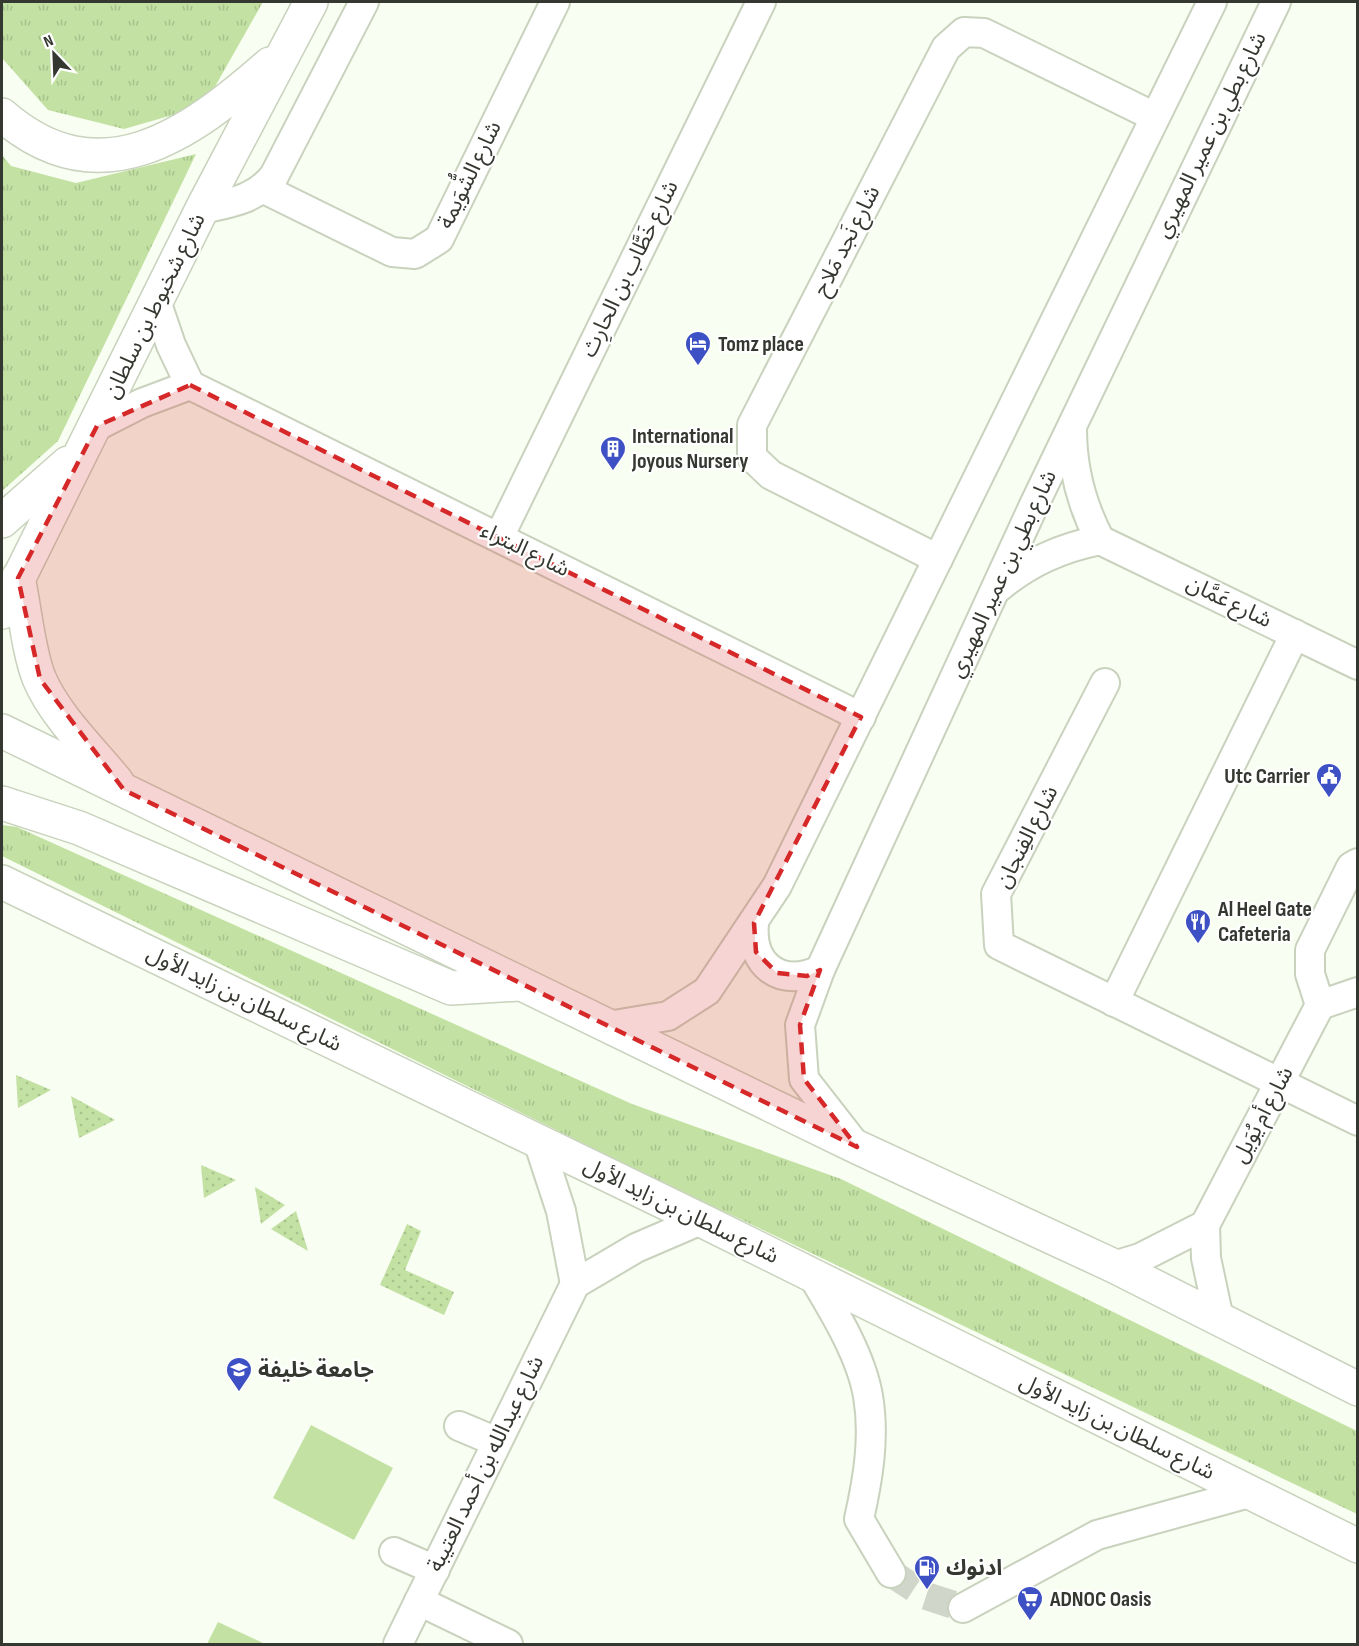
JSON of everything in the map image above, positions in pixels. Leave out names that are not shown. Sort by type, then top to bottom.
[{"type":"main road","name":"شارع شخبوط بن سلطان","points":[[2,612],[92,435],[202,209],[311,2]]},
{"type":"main road","points":[[2,115],[21,132],[46,145],[73,153],[103,157],[129,153],[154,145],[186,129],[217,109],[285,51]]},
{"type":"main road","points":[[2,520],[47,484],[92,435]]},
{"type":"main road","points":[[18,578],[33,658],[40,679],[51,700],[124,790]]},
{"type":"main road","points":[[2,731],[857,1147],[1114,1266],[1358,1389]]},
{"type":"main road","points":[[2,802],[79,828],[451,988],[521,984]]},
{"type":"main road","name":"شارع سلطان بن زايد الأول","points":[[2,882],[17,900],[538,1141],[1358,1546]]},
{"type":"street","points":[[202,209],[241,201],[264,189],[274,176],[364,2]]},
{"type":"street","name":"شارع الشُّوَيمة","points":[[264,189],[392,252],[416,254],[439,238],[555,2]]},
{"type":"street","name":"شارع خَطَّاب بن الحارِث","points":[[499,537],[761,2]]},
{"type":"street","points":[[608,1026],[668,1016],[707,991],[777,886],[1212,2]]},
{"type":"street","name":"شارع بطي بن عمير المهيري","points":[[857,1147],[804,1079],[800,1024],[820,970],[994,591],[1276,2]]},
{"type":"street","name":"شارع نَجد مَلاح","points":[[938,559],[771,475],[752,457],[752,425],[946,48],[964,32],[984,33],[1155,117]]},
{"type":"street","points":[[92,435],[142,403],[190,385],[171,345],[157,304]]},
{"type":"street","name":"شارع البتراء","points":[[190,385],[861,717]]},
{"type":"street","points":[[994,591],[1012,576],[1054,552],[1100,540],[1089,519],[1078,486],[1072,451],[1072,427]]},
{"type":"street","name":"شارع عَمَّان","points":[[1100,540],[1358,665]]},
{"type":"street","points":[[1114,1002],[1295,634]]},
{"type":"street","name":"شارع الفِنجان","points":[[1105,683],[996,894],[999,945],[1358,1121]]},
{"type":"street","points":[[1358,863],[1351,867],[1310,950],[1310,974],[1320,1005],[1358,992]]},
{"type":"street","points":[[754,922],[753,938],[756,952],[771,969],[792,977],[807,976],[820,970]]},
{"type":"street","name":"شارع أم يُوَيل","points":[[1219,1319],[1206,1258],[1205,1225],[1320,1005]]},
{"type":"street","points":[[538,1141],[561,1211],[574,1284],[636,1248],[701,1220]]},
{"type":"street","points":[[1114,1266],[1140,1258],[1205,1225]]},
{"type":"street","points":[[812,1275],[845,1332],[868,1395],[870,1467],[859,1519],[891,1573]]},
{"type":"street","name":"شارع عبدالله بن أحمد العتيبة","points":[[398,1644],[574,1284]]},
{"type":"street","points":[[459,1426],[497,1442]]},
{"type":"street","points":[[963,1608],[1097,1535],[1249,1493]]},
{"type":"street","points":[[394,1552],[435,1570]]},
{"type":"street","points":[[419,1600],[478,1638],[508,1644]]},
{"type":"highlighted area","points":[[190,385],[861,717],[754,923],[756,952],[777,973],[807,976],[820,970],[800,1025],[804,1079],[857,1147],[124,790],[40,679],[18,578],[97,426]]},
{"type":"green space","points":[[2,2],[263,2],[204,106],[124,129],[48,110],[2,58]]},
{"type":"green space","points":[[196,154],[58,441],[2,491],[2,155],[11,166],[76,183]]},
{"type":"green space","points":[[2,825],[17,827],[632,1104],[841,1179],[1357,1431],[1357,1514],[625,1164],[2,856]]},
{"type":"green space","points":[[16,1075],[51,1090],[18,1108]]},
{"type":"green space","points":[[71,1096],[115,1120],[79,1138]]},
{"type":"green space","points":[[201,1165],[236,1180],[204,1198]]},
{"type":"green space","points":[[255,1187],[285,1205],[261,1224]]},
{"type":"green space","points":[[296,1211],[308,1251],[271,1229]]},
{"type":"green space","points":[[407,1224],[421,1231],[405,1270],[454,1292],[444,1315],[380,1285]]},
{"type":"green space","points":[[311,1425],[393,1468],[354,1540],[273,1498]]},
{"type":"green space","points":[[218,1622],[265,1644],[207,1644]]},
{"type":"tunnel","points":[[891,1573],[926,1596],[963,1608]]},
{"type":"place","name":"Tomz place","points":[[698,367]]},
{"type":"place","name":"International Joyous Nursery","points":[[613,472]]},
{"type":"place","name":"Utc Carrier","points":[[1329,799]]},
{"type":"place","name":"Al Heel Gate Cafeteria","points":[[1198,945]]},
{"type":"place","name":"جامعة خليفة","points":[[239,1393]]},
{"type":"place","name":"ادنوك","points":[[927,1591]]},
{"type":"place","name":"ADNOC Oasis","points":[[1030,1622]]}]
